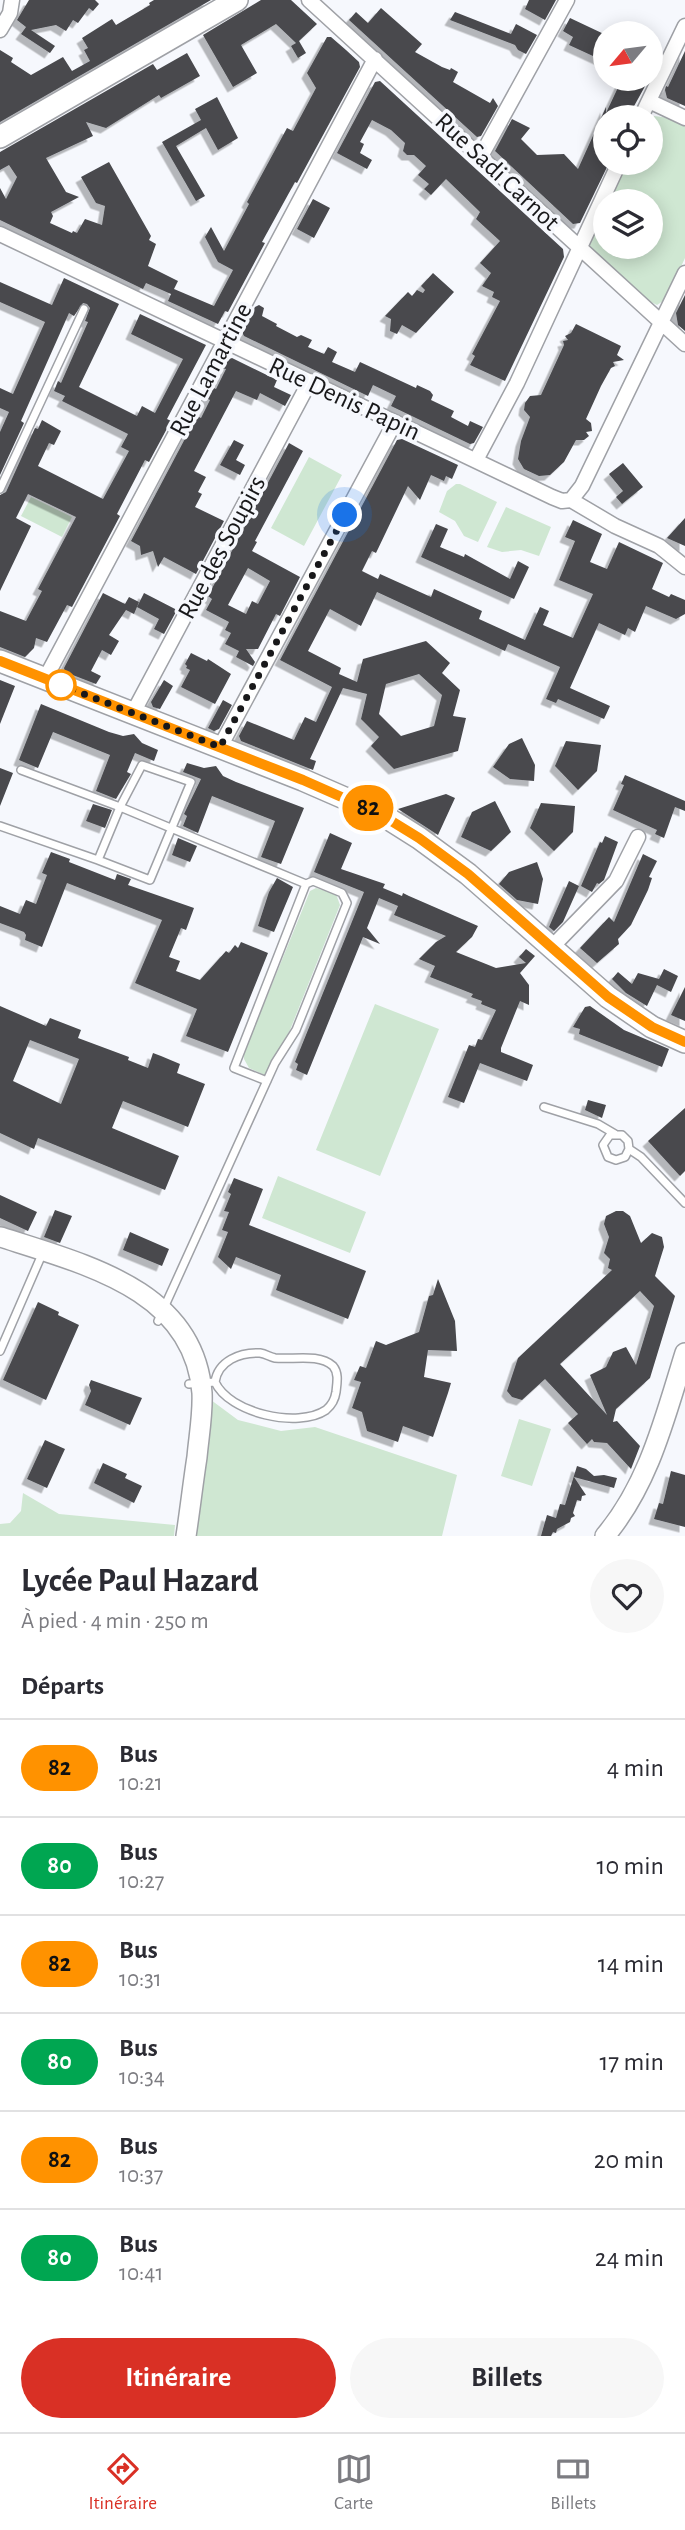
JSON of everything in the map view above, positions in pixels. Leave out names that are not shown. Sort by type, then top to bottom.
[{"type":"main road","points":[[0,137],[237,0]]},
{"type":"main road","points":[[0,661],[358,803],[395,822],[468,874],[624,1009],[652,1027],[685,1042]]},
{"type":"main road","points":[[624,1009],[685,1032]]},
{"type":"street","points":[[0,30],[10,13],[12,0]]},
{"type":"street","name":"Rue Sadi Carnot","points":[[309,0],[685,344]]},
{"type":"street","points":[[481,156],[567,0]]},
{"type":"street","points":[[647,105],[685,26]]},
{"type":"street","name":"Rue Lamartine","points":[[45,679],[375,59]]},
{"type":"street","points":[[649,100],[685,118]]},
{"type":"street","points":[[476,460],[517,383],[614,175]]},
{"type":"street","name":"Rue Denis Papin","points":[[0,234],[94,286],[225,341],[559,500],[571,500],[615,526],[659,546],[685,566]]},
{"type":"street","points":[[571,500],[582,486],[685,274]]},
{"type":"street","name":"Rue des Soupirs","points":[[133,713],[310,382]]},
{"type":"street","points":[[220,747],[395,422]]},
{"type":"street","points":[[551,948],[616,881],[638,837]]},
{"type":"street","points":[[1,1237],[42,1254],[161,1316],[184,1363],[202,1383],[191,1417],[183,1536]]},
{"type":"street","points":[[605,1536],[632,1497],[646,1469],[685,1353]]},
{"type":"lane","points":[[0,489],[84,309]]},
{"type":"lane","points":[[0,826],[150,880],[191,782],[142,765],[120,807],[98,860]]},
{"type":"lane","points":[[21,770],[120,807],[306,884]]},
{"type":"lane","points":[[161,1316],[268,1081],[296,1030],[347,903],[342,893],[313,881],[306,884],[234,1068],[268,1081]]},
{"type":"lane","points":[[544,1107],[598,1124],[626,1138],[629,1149],[642,1157],[685,1203]]},
{"type":"lane","points":[[615,1134],[607,1138],[603,1145],[608,1157],[621,1159],[629,1149]]},
{"type":"lane","points":[[0,1351],[42,1254]]},
{"type":"lane","points":[[259,1353],[275,1358],[294,1357],[322,1361],[335,1369],[337,1378],[334,1400],[328,1408],[311,1416],[292,1418],[265,1415],[249,1409],[221,1391],[202,1383],[216,1373],[223,1363],[259,1353]]},
{"type":"green space","points":[[663,117],[685,126],[685,258],[666,299],[657,305],[649,301],[603,259],[663,259],[663,189],[614,189],[621,175],[663,175]]},
{"type":"green space","points":[[593,232],[593,250],[590,247],[589,241]]},
{"type":"green space","points":[[309,457],[342,475],[304,546],[271,528]]},
{"type":"green space","points":[[456,484],[497,502],[478,542],[464,536],[455,521],[439,512],[447,491]]},
{"type":"green space","points":[[31,497],[72,517],[62,537],[21,516]]},
{"type":"green space","points":[[506,507],[551,527],[539,556],[521,550],[502,552],[487,547]]},
{"type":"green space","points":[[316,888],[336,894],[340,905],[290,1030],[265,1075],[249,1068],[244,1053],[310,891]]},
{"type":"green space","points":[[375,1004],[439,1029],[380,1176],[316,1150]]},
{"type":"green space","points":[[278,1176],[366,1212],[350,1253],[262,1218]]},
{"type":"green space","points":[[211,1400],[238,1420],[281,1431],[315,1427],[457,1475],[442,1536],[196,1536]]},
{"type":"green space","points":[[519,1419],[551,1429],[532,1486],[501,1476]]},
{"type":"green space","points":[[23,1493],[59,1514],[175,1525],[174,1536],[0,1536],[0,1524],[10,1523],[21,1511]]},
{"type":"building","points":[[29,0],[95,0],[99,4],[93,11],[89,8],[78,23],[73,20],[66,31],[56,25],[31,30],[55,46],[50,53],[21,34],[26,27],[17,20]]},
{"type":"building","points":[[154,0],[211,0],[0,122],[0,50],[13,58],[11,62],[31,75],[63,57],[72,71],[90,61],[84,50],[88,48],[82,38],[112,19],[116,25]]},
{"type":"building","points":[[261,0],[291,0],[317,24],[299,41],[306,53],[298,58],[291,46],[296,43],[276,24],[241,45],[257,73],[233,87],[203,35]]},
{"type":"building","points":[[529,0],[556,0],[545,20],[525,9]]},
{"type":"building","points":[[381,8],[422,44],[415,52],[442,67],[458,72],[453,82],[490,103],[493,98],[498,106],[481,136],[477,137],[349,20],[356,12],[368,23]]},
{"type":"building","points":[[455,12],[511,34],[516,24],[537,35],[526,54],[515,45],[450,20]]},
{"type":"building","points":[[570,18],[593,29],[593,56],[569,45],[573,37],[563,31]]},
{"type":"building","points":[[327,37],[331,37],[346,50],[359,62],[360,67],[262,242],[265,243],[228,312],[225,311],[218,324],[168,301],[171,294],[146,283],[143,289],[0,220],[0,188],[6,199],[17,177],[9,165],[0,170],[0,152],[153,64],[157,70],[187,53],[200,76],[161,98],[159,95],[106,128],[86,122],[93,136],[46,158],[66,192],[79,197],[51,212],[53,216],[50,223],[72,233],[77,233],[85,219],[102,225],[105,206],[96,203],[81,177],[109,162],[151,236],[149,240],[156,244],[148,266],[178,281],[174,289],[214,306],[233,270],[218,262],[205,237],[211,227],[224,251],[287,128],[293,131],[316,88],[307,73]]},
{"type":"building","points":[[685,51],[685,106],[667,98],[665,90]]},
{"type":"building","points":[[380,81],[563,249],[564,257],[505,381],[470,365],[475,356],[472,354],[500,301],[492,297],[494,292],[482,286],[491,273],[480,263],[500,241],[476,219],[480,212],[446,179],[431,195],[424,189],[429,184],[418,175],[426,166],[414,155],[407,155],[403,151],[405,143],[391,130],[372,120],[360,142],[364,144],[360,153],[372,160],[367,169],[337,153],[375,82]]},
{"type":"building","points":[[616,91],[642,91],[635,105],[610,105]]},
{"type":"building","points":[[217,97],[238,138],[218,150],[206,128],[176,146],[205,196],[196,201],[162,142],[201,120],[195,109]]},
{"type":"building","points":[[512,119],[530,128],[521,139],[537,155],[564,154],[578,169],[593,136],[593,175],[603,175],[596,189],[593,189],[593,196],[580,223],[573,224],[495,151]]},
{"type":"building","points":[[313,199],[330,208],[314,238],[297,229]]},
{"type":"building","points":[[433,273],[454,292],[416,333],[402,325],[397,334],[390,331],[391,319],[385,316],[408,292],[412,296],[417,290],[423,293],[425,290],[421,286]]},
{"type":"building","points":[[64,278],[119,304],[79,387],[137,416],[142,406],[155,413],[183,359],[131,334],[140,314],[206,345],[167,419],[171,421],[149,462],[145,460],[117,514],[120,516],[72,607],[67,605],[47,642],[36,638],[34,648],[25,657],[0,647],[0,611],[26,621],[42,591],[38,589],[76,517],[28,494],[16,518],[31,526],[0,591],[0,495],[6,492],[35,428],[38,429],[42,420],[61,431],[54,445],[49,443],[38,466],[103,499],[129,451],[121,447],[128,434],[62,401],[65,396],[54,391],[58,381],[61,383],[88,322],[85,321],[90,308],[83,303],[74,316],[69,313],[0,475],[0,432],[9,412],[0,408],[0,388],[13,394],[45,322],[0,302],[0,282],[52,305]]},
{"type":"building","points":[[685,295],[685,331],[678,325],[676,313]]},
{"type":"building","points":[[259,305],[264,308],[262,316],[277,324],[276,326],[297,337],[301,335],[312,340],[308,347],[324,354],[328,347],[337,352],[332,362],[355,372],[360,362],[416,388],[417,385],[430,391],[433,395],[431,400],[454,411],[451,417],[468,426],[470,421],[483,427],[474,443],[470,444],[391,406],[396,396],[373,385],[368,396],[244,336],[242,332],[255,307]]},
{"type":"building","points":[[576,324],[621,346],[617,355],[624,360],[613,362],[615,366],[611,368],[601,386],[586,419],[591,423],[592,431],[586,432],[589,436],[584,440],[576,440],[564,462],[550,475],[539,476],[524,469],[518,459],[530,417],[524,410],[525,403],[530,396],[541,395],[564,345],[563,341],[568,340],[565,336],[571,333]]},
{"type":"building","points":[[232,358],[277,380],[274,387],[291,395],[285,406],[260,393],[257,400],[236,391],[194,471],[206,477],[198,492],[202,494],[195,507],[224,521],[196,574],[164,557],[158,567],[153,551],[141,555],[140,546],[131,541],[197,416],[201,418],[210,400],[206,398],[212,387],[216,389],[226,369],[222,368],[227,360]]},
{"type":"building","points":[[402,439],[458,465],[452,479],[446,476],[444,481],[431,475],[420,500],[408,486],[376,553],[372,551],[362,571],[378,579],[380,574],[431,597],[434,589],[482,611],[479,619],[525,640],[540,607],[549,611],[543,625],[573,638],[593,594],[559,580],[575,541],[565,537],[573,520],[602,534],[590,562],[607,569],[619,542],[663,563],[652,589],[669,597],[671,594],[685,600],[685,614],[676,619],[646,606],[635,632],[628,628],[625,635],[599,623],[570,688],[610,706],[604,719],[558,699],[556,703],[546,699],[560,667],[508,644],[505,651],[377,592],[361,626],[330,609],[308,651],[341,668],[339,674],[357,682],[363,659],[426,641],[450,663],[442,673],[460,690],[453,716],[466,718],[458,751],[394,769],[371,746],[379,737],[361,719],[367,694],[343,688],[310,759],[316,761],[313,770],[241,741],[239,736],[247,721],[294,740],[305,717],[316,722],[332,687],[280,660],[397,440]],"holes":[[[419,674],[442,695],[434,726],[401,736],[379,714],[386,684]]]},
{"type":"building","points":[[234,440],[244,445],[236,460],[245,465],[240,475],[220,465]]},
{"type":"building","points":[[289,443],[303,451],[252,551],[300,577],[280,616],[276,614],[258,649],[246,649],[255,662],[253,666],[236,657],[239,651],[225,644],[231,633],[225,630],[229,622],[206,610],[212,599],[208,596]],"holes":[[[248,568],[270,581],[258,604],[252,601],[246,614],[228,605]]]},
{"type":"building","points":[[623,463],[643,487],[622,504],[616,497],[623,491],[609,474]]},
{"type":"building","points":[[685,518],[685,546],[667,538]]},
{"type":"building","points":[[436,524],[448,529],[440,547],[464,557],[465,554],[510,579],[518,561],[529,567],[514,599],[421,557]]},
{"type":"building","points":[[103,593],[125,604],[129,597],[139,602],[134,614],[126,610],[109,635],[119,641],[111,655],[102,650],[91,671],[101,676],[96,684],[65,672],[64,668]]},
{"type":"building","points":[[144,593],[177,610],[164,634],[154,629],[159,619],[137,607]]},
{"type":"building","points":[[191,653],[207,661],[208,659],[231,674],[215,704],[181,687],[190,670],[185,664]]},
{"type":"building","points":[[0,680],[15,686],[0,724]]},
{"type":"building","points":[[164,680],[173,686],[160,709],[153,707],[151,702]]},
{"type":"building","points":[[223,700],[232,705],[219,729],[214,731],[208,728]]},
{"type":"building","points":[[41,704],[109,732],[123,736],[134,734],[142,743],[158,750],[154,761],[135,753],[127,772],[131,774],[116,799],[96,791],[110,755],[53,732],[38,768],[19,760]]},
{"type":"building","points":[[522,738],[535,765],[534,781],[510,779],[493,767],[509,744]]},
{"type":"building","points":[[566,741],[601,745],[597,771],[578,790],[555,766]]},
{"type":"building","points":[[187,763],[204,768],[216,766],[223,776],[304,808],[281,864],[261,857],[275,821],[212,796],[198,833],[183,826],[187,816],[184,814],[201,779],[183,772]]},
{"type":"building","points":[[0,768],[13,773],[0,806]]},
{"type":"building","points":[[625,775],[685,801],[685,811],[675,807],[664,838],[655,834],[657,830],[613,810],[624,785],[621,784]]},
{"type":"building","points":[[446,794],[455,798],[438,835],[398,809]]},
{"type":"building","points":[[495,801],[511,832],[491,851],[461,837],[472,812]]},
{"type":"building","points":[[541,803],[575,806],[573,832],[554,851],[530,828]]},
{"type":"building","points":[[93,804],[112,810],[105,828],[86,821]]},
{"type":"building","points":[[330,833],[352,843],[341,869],[385,884],[383,888],[402,896],[403,893],[478,926],[472,937],[456,952],[496,968],[526,963],[519,957],[526,949],[535,956],[520,973],[529,985],[529,1005],[520,1001],[501,1048],[501,1052],[533,1065],[527,1081],[480,1063],[464,1103],[448,1097],[469,1045],[475,1047],[478,1039],[482,1040],[496,1010],[481,1004],[482,1001],[471,997],[473,994],[430,977],[435,966],[419,959],[446,936],[394,915],[398,906],[379,898],[367,928],[380,944],[363,937],[307,1075],[296,1070],[298,1064],[295,1062],[364,892],[314,872]]},
{"type":"building","points":[[605,836],[618,842],[604,880],[597,883],[592,892],[581,886]]},
{"type":"building","points":[[178,838],[197,846],[190,862],[172,855]]},
{"type":"building","points":[[51,852],[115,880],[117,874],[131,879],[128,885],[194,908],[186,930],[181,928],[169,957],[180,961],[176,971],[200,980],[226,951],[229,953],[235,945],[238,948],[241,942],[268,953],[228,1052],[186,1036],[197,1009],[135,983],[162,920],[67,883],[42,947],[25,940],[24,932],[0,923],[0,906],[20,914],[26,900],[36,904],[47,875],[42,873]]},
{"type":"building","points":[[643,854],[657,861],[649,877],[652,878],[648,890],[631,925],[618,939],[619,944],[597,963],[580,948],[609,917],[614,922]]},
{"type":"building","points":[[537,862],[543,879],[538,904],[517,900],[499,884],[509,872]]},
{"type":"building","points":[[277,878],[293,887],[274,932],[258,926],[269,892]]},
{"type":"building","points":[[569,881],[579,886],[563,922],[554,931],[549,927]]},
{"type":"building","points":[[664,969],[678,976],[671,992],[657,985],[647,1006],[626,993],[612,979],[618,972],[632,984],[638,973],[659,979]]},
{"type":"building","points":[[685,987],[685,1021],[671,1015]]},
{"type":"building","points":[[0,1006],[46,1026],[50,1018],[81,1030],[78,1038],[129,1057],[128,1060],[148,1068],[153,1053],[161,1056],[180,1064],[177,1073],[205,1084],[188,1127],[123,1101],[112,1128],[179,1156],[165,1190],[38,1138],[34,1149],[0,1133]],"holes":[[[30,1040],[79,1059],[61,1104],[13,1081]]]},
{"type":"building","points":[[590,1006],[624,1030],[669,1049],[662,1067],[579,1034],[580,1029],[573,1027],[585,1007]]},
{"type":"building","points":[[588,1100],[606,1105],[602,1118],[585,1110]]},
{"type":"building","points":[[685,1108],[685,1171],[680,1176],[648,1141]]},
{"type":"building","points":[[234,1178],[263,1189],[249,1225],[366,1271],[348,1319],[276,1290],[281,1275],[236,1257],[231,1269],[218,1257],[228,1232],[222,1230],[229,1212],[224,1211]]},
{"type":"building","points":[[0,1195],[37,1212],[28,1231],[0,1218]]},
{"type":"building","points":[[55,1210],[72,1216],[60,1243],[44,1237]]},
{"type":"building","points":[[623,1211],[630,1216],[641,1243],[652,1233],[662,1237],[664,1247],[655,1276],[675,1296],[650,1378],[616,1409],[613,1422],[617,1421],[640,1446],[631,1469],[607,1443],[594,1442],[592,1439],[587,1444],[568,1423],[578,1414],[545,1379],[522,1400],[512,1397],[507,1391],[518,1358],[612,1270],[608,1268],[610,1259],[604,1253],[609,1237],[604,1224],[606,1216]],"holes":[[[640,1291],[654,1306],[636,1365],[626,1347],[613,1352],[606,1367],[590,1375],[607,1415],[560,1364]]]},
{"type":"building","points":[[130,1232],[169,1249],[162,1266],[123,1250]]},
{"type":"building","points":[[438,1279],[455,1321],[457,1351],[428,1350],[424,1377],[451,1383],[433,1437],[403,1426],[398,1442],[367,1431],[362,1412],[352,1408],[361,1382],[354,1380],[360,1366],[366,1368],[376,1341],[386,1345],[419,1332],[429,1296],[433,1295]]},
{"type":"building","points":[[38,1302],[79,1325],[46,1400],[3,1380]]},
{"type":"building","points":[[91,1380],[142,1398],[130,1425],[85,1405],[91,1391]]},
{"type":"building","points":[[45,1440],[65,1449],[47,1488],[27,1479]]},
{"type":"building","points":[[103,1463],[127,1474],[125,1478],[142,1486],[134,1503],[94,1483]]},
{"type":"building","points":[[577,1466],[594,1476],[617,1478],[614,1488],[574,1477],[586,1495],[582,1496],[581,1501],[577,1500],[573,1513],[575,1516],[551,1536],[541,1536],[547,1515],[556,1518],[560,1504],[565,1505]]},
{"type":"building","points":[[671,1471],[685,1475],[685,1527],[654,1519],[659,1503],[663,1504]]},
{"type":"bus line","name":"82","points":[[0,661],[303,780],[380,814],[419,838],[468,874],[624,1009],[652,1027],[685,1042]]},
{"type":"route","points":[[61,685],[220,747],[345,515]]}]
